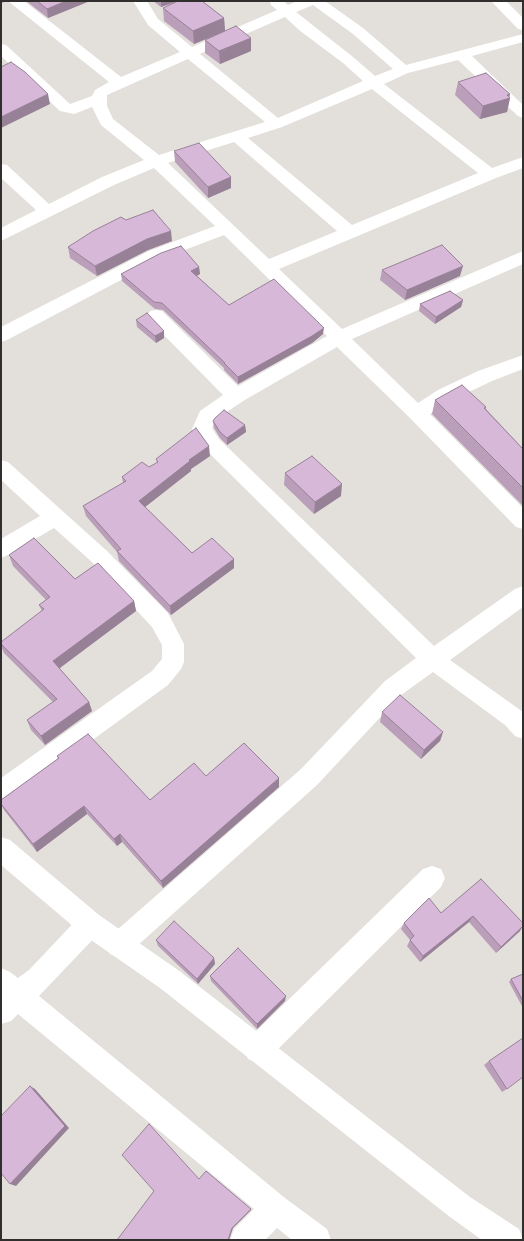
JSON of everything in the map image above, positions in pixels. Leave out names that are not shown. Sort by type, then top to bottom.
[{"type":"street","points":[[15,1],[119,83]]},
{"type":"street","points":[[140,1],[153,22],[276,124]]},
{"type":"street","points":[[310,1],[280,6],[190,53],[119,83],[100,93],[99,106],[107,122],[156,161],[227,228],[417,413],[523,521]]},
{"type":"street","points":[[316,1],[358,31],[404,70]]},
{"type":"street","points":[[498,1],[523,26]]},
{"type":"street","points":[[280,6],[348,60],[374,83],[490,174]]},
{"type":"street","points":[[1,235],[108,181],[156,161],[238,137],[276,124],[404,70],[523,38]]},
{"type":"street","points":[[1,48],[65,108],[74,109],[100,98]]},
{"type":"street","points":[[462,55],[523,114]]},
{"type":"street","points":[[238,137],[350,233]]},
{"type":"street","points":[[267,267],[490,174],[523,162]]},
{"type":"street","points":[[1,169],[47,211]]},
{"type":"street","points":[[1,335],[155,255],[227,228]]},
{"type":"street","points":[[523,256],[340,338],[236,396],[207,416],[202,429],[205,435],[432,659],[513,718],[523,728]]},
{"type":"street","points":[[156,316],[236,396]]},
{"type":"street","points":[[417,413],[451,392],[485,376],[523,362]]},
{"type":"street","points":[[1,792],[160,678],[173,662],[173,644],[160,620],[100,557],[2,471]]},
{"type":"street","points":[[1,549],[55,517]]},
{"type":"street","points":[[119,945],[309,777],[393,688],[523,595]]},
{"type":"street","points":[[1,849],[90,924],[169,979],[460,1208],[508,1240]]},
{"type":"street","points":[[258,1049],[432,878]]},
{"type":"street","points":[[90,924],[71,945],[14,992],[275,1208],[316,1240]]},
{"type":"street","points":[[245,1240],[275,1208]]},
{"type":"building","points":[[37,1],[66,1],[47,9]]},
{"type":"building","points":[[178,1],[202,1],[224,18],[193,31],[163,8]]},
{"type":"building","points":[[236,26],[251,38],[219,51],[205,40]]},
{"type":"building","points":[[11,62],[25,72],[48,94],[1,117],[1,67]]},
{"type":"building","points":[[486,73],[510,94],[507,95],[510,98],[483,106],[458,82]]},
{"type":"building","points":[[199,143],[231,177],[208,187],[174,151]]},
{"type":"building","points":[[153,210],[171,231],[147,239],[95,266],[68,247],[93,231],[121,217],[126,220]]},
{"type":"building","points":[[442,245],[463,266],[407,290],[382,270]]},
{"type":"building","points":[[181,246],[199,267],[191,271],[229,305],[274,279],[324,328],[238,377],[162,303],[154,302],[121,274],[161,253]]},
{"type":"building","points":[[450,291],[463,300],[436,317],[420,304]]},
{"type":"building","points":[[147,313],[164,331],[155,336],[136,320]]},
{"type":"building","points":[[462,385],[486,407],[484,408],[523,449],[523,488],[435,400]]},
{"type":"building","points":[[224,410],[245,425],[227,438],[220,432],[213,421]]},
{"type":"building","points":[[196,428],[209,446],[189,460],[190,461],[139,501],[192,553],[212,538],[234,559],[170,606],[117,551],[121,549],[83,506],[126,481],[122,477],[142,462],[149,467],[158,462],[156,459]]},
{"type":"building","points":[[312,456],[342,484],[315,502],[285,473]]},
{"type":"building","points":[[34,538],[75,579],[98,563],[134,601],[53,661],[89,702],[41,736],[27,720],[57,699],[1,644],[1,642],[44,609],[39,605],[50,597],[9,555]]},
{"type":"building","points":[[400,695],[443,732],[424,750],[382,712]]},
{"type":"building","points":[[88,734],[150,800],[194,763],[206,776],[244,743],[279,778],[161,881],[120,834],[114,839],[84,806],[33,844],[1,804],[1,800],[59,758],[57,756]]},
{"type":"building","points":[[481,879],[523,923],[523,926],[501,947],[473,916],[423,956],[410,940],[414,936],[404,923],[429,898],[441,913]]},
{"type":"building","points":[[174,921],[214,958],[197,979],[156,940]]},
{"type":"building","points":[[238,948],[286,996],[257,1024],[210,976]]},
{"type":"building","points":[[523,974],[523,1001],[511,979]]},
{"type":"building","points":[[523,1038],[523,1077],[507,1089],[489,1061]]},
{"type":"building","points":[[30,1086],[65,1126],[10,1184],[1,1173],[1,1116]]},
{"type":"building","points":[[149,1124],[199,1179],[206,1171],[251,1209],[232,1228],[228,1240],[117,1240],[154,1191],[122,1155]]}]
